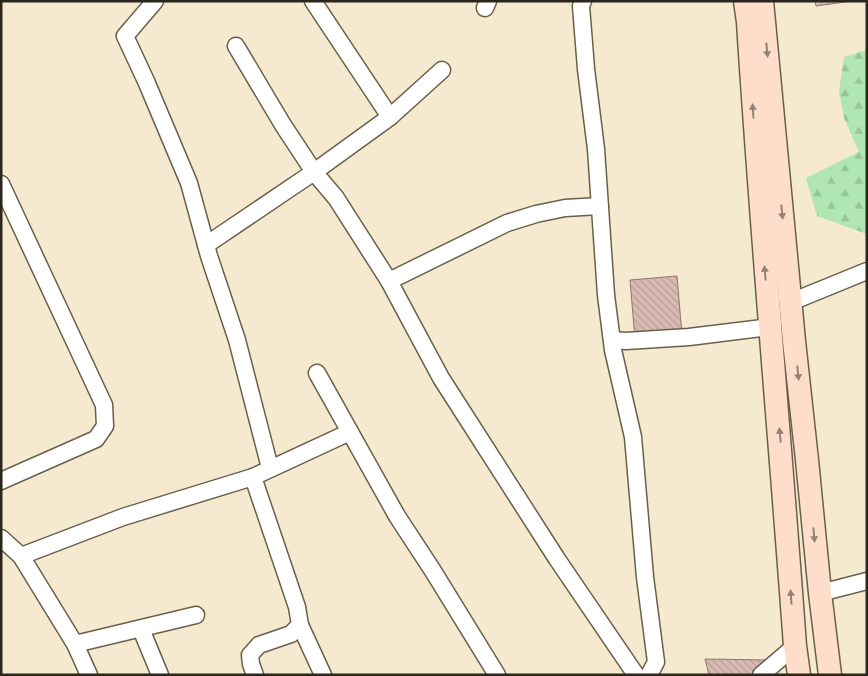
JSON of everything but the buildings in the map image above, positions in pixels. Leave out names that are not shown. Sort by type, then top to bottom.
[{"type":"main road","points":[[745,1],[795,646],[799,675]]},
{"type":"main road","points":[[762,1],[820,593],[830,675]]},
{"type":"street","points":[[155,1],[125,36],[189,183],[206,245],[237,340],[270,468]]},
{"type":"street","points":[[313,1],[390,117]]},
{"type":"street","points":[[578,3],[596,149],[606,295],[612,340],[633,437],[645,577],[656,662],[649,675]]},
{"type":"street","points":[[236,46],[283,125],[314,172],[336,198],[389,281],[441,378],[557,559],[636,675]]},
{"type":"street","points":[[206,245],[314,172],[390,117],[442,70]]},
{"type":"street","points":[[1,184],[104,405],[105,426],[96,439],[1,481]]},
{"type":"street","points":[[389,281],[507,224],[536,214],[565,208],[600,206]]},
{"type":"street","points":[[791,302],[867,271]]},
{"type":"street","points":[[612,340],[626,341],[689,336],[770,327]]},
{"type":"street","points":[[317,372],[397,516],[497,675]]},
{"type":"street","points":[[21,556],[123,517],[253,477],[350,432]]},
{"type":"street","points":[[253,477],[297,607],[300,625],[323,675]]},
{"type":"street","points":[[1,538],[21,556],[75,644],[89,675]]},
{"type":"street","points":[[820,593],[867,582]]},
{"type":"street","points":[[75,644],[196,615]]},
{"type":"street","points":[[255,675],[250,655],[259,645],[291,634],[300,625]]},
{"type":"street","points":[[141,628],[160,675]]},
{"type":"street","points":[[761,675],[795,646]]},
{"type":"green space","points":[[867,50],[867,234],[817,216],[806,178],[859,152],[844,118],[839,91],[844,57]]}]
